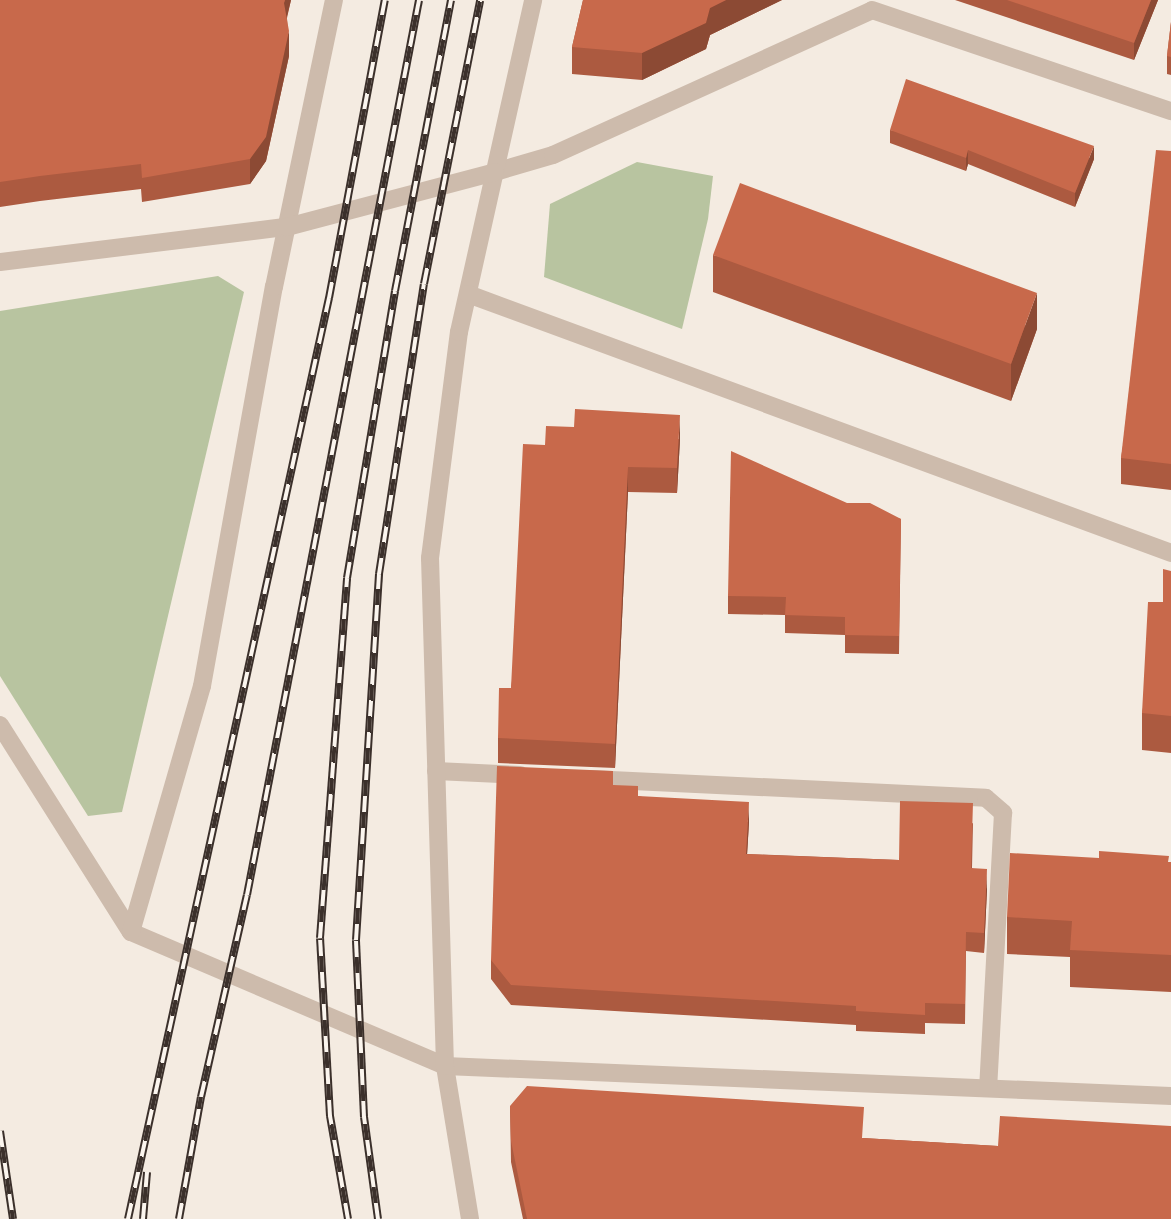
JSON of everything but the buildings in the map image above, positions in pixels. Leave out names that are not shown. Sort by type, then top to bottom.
[{"type":"street","points":[[131,932],[202,686],[287,227],[334,0]]},
{"type":"street","points":[[470,1219],[445,1066],[430,558],[446,414],[468,294],[533,0]]},
{"type":"street","points":[[0,262],[287,227],[553,155],[872,5],[1171,111]]},
{"type":"street","points":[[468,294],[1171,553]]},
{"type":"street","points":[[0,726],[131,932],[445,1066],[1171,1096]]},
{"type":"street","points":[[436,771],[546,777]]},
{"type":"street","points":[[573,778],[986,798],[1003,813],[988,1088]]},
{"type":"green space","points":[[637,162],[713,176],[708,219],[682,329],[544,277],[550,204]]},
{"type":"green space","points":[[218,276],[244,292],[122,812],[88,816],[0,676],[0,311]]},
{"type":"railway","points":[[128,1219],[329,298],[385,0]]},
{"type":"railway","points":[[179,1219],[201,1097],[247,895],[419,0]]},
{"type":"railway","points":[[348,1219],[330,1116],[320,938],[347,578],[395,291],[451,0]]},
{"type":"railway","points":[[378,1219],[364,1117],[356,940],[379,574],[424,284],[480,0]]},
{"type":"railway","points":[[0,1131],[13,1219]]},
{"type":"railway","points":[[143,1219],[147,1172]]}]
